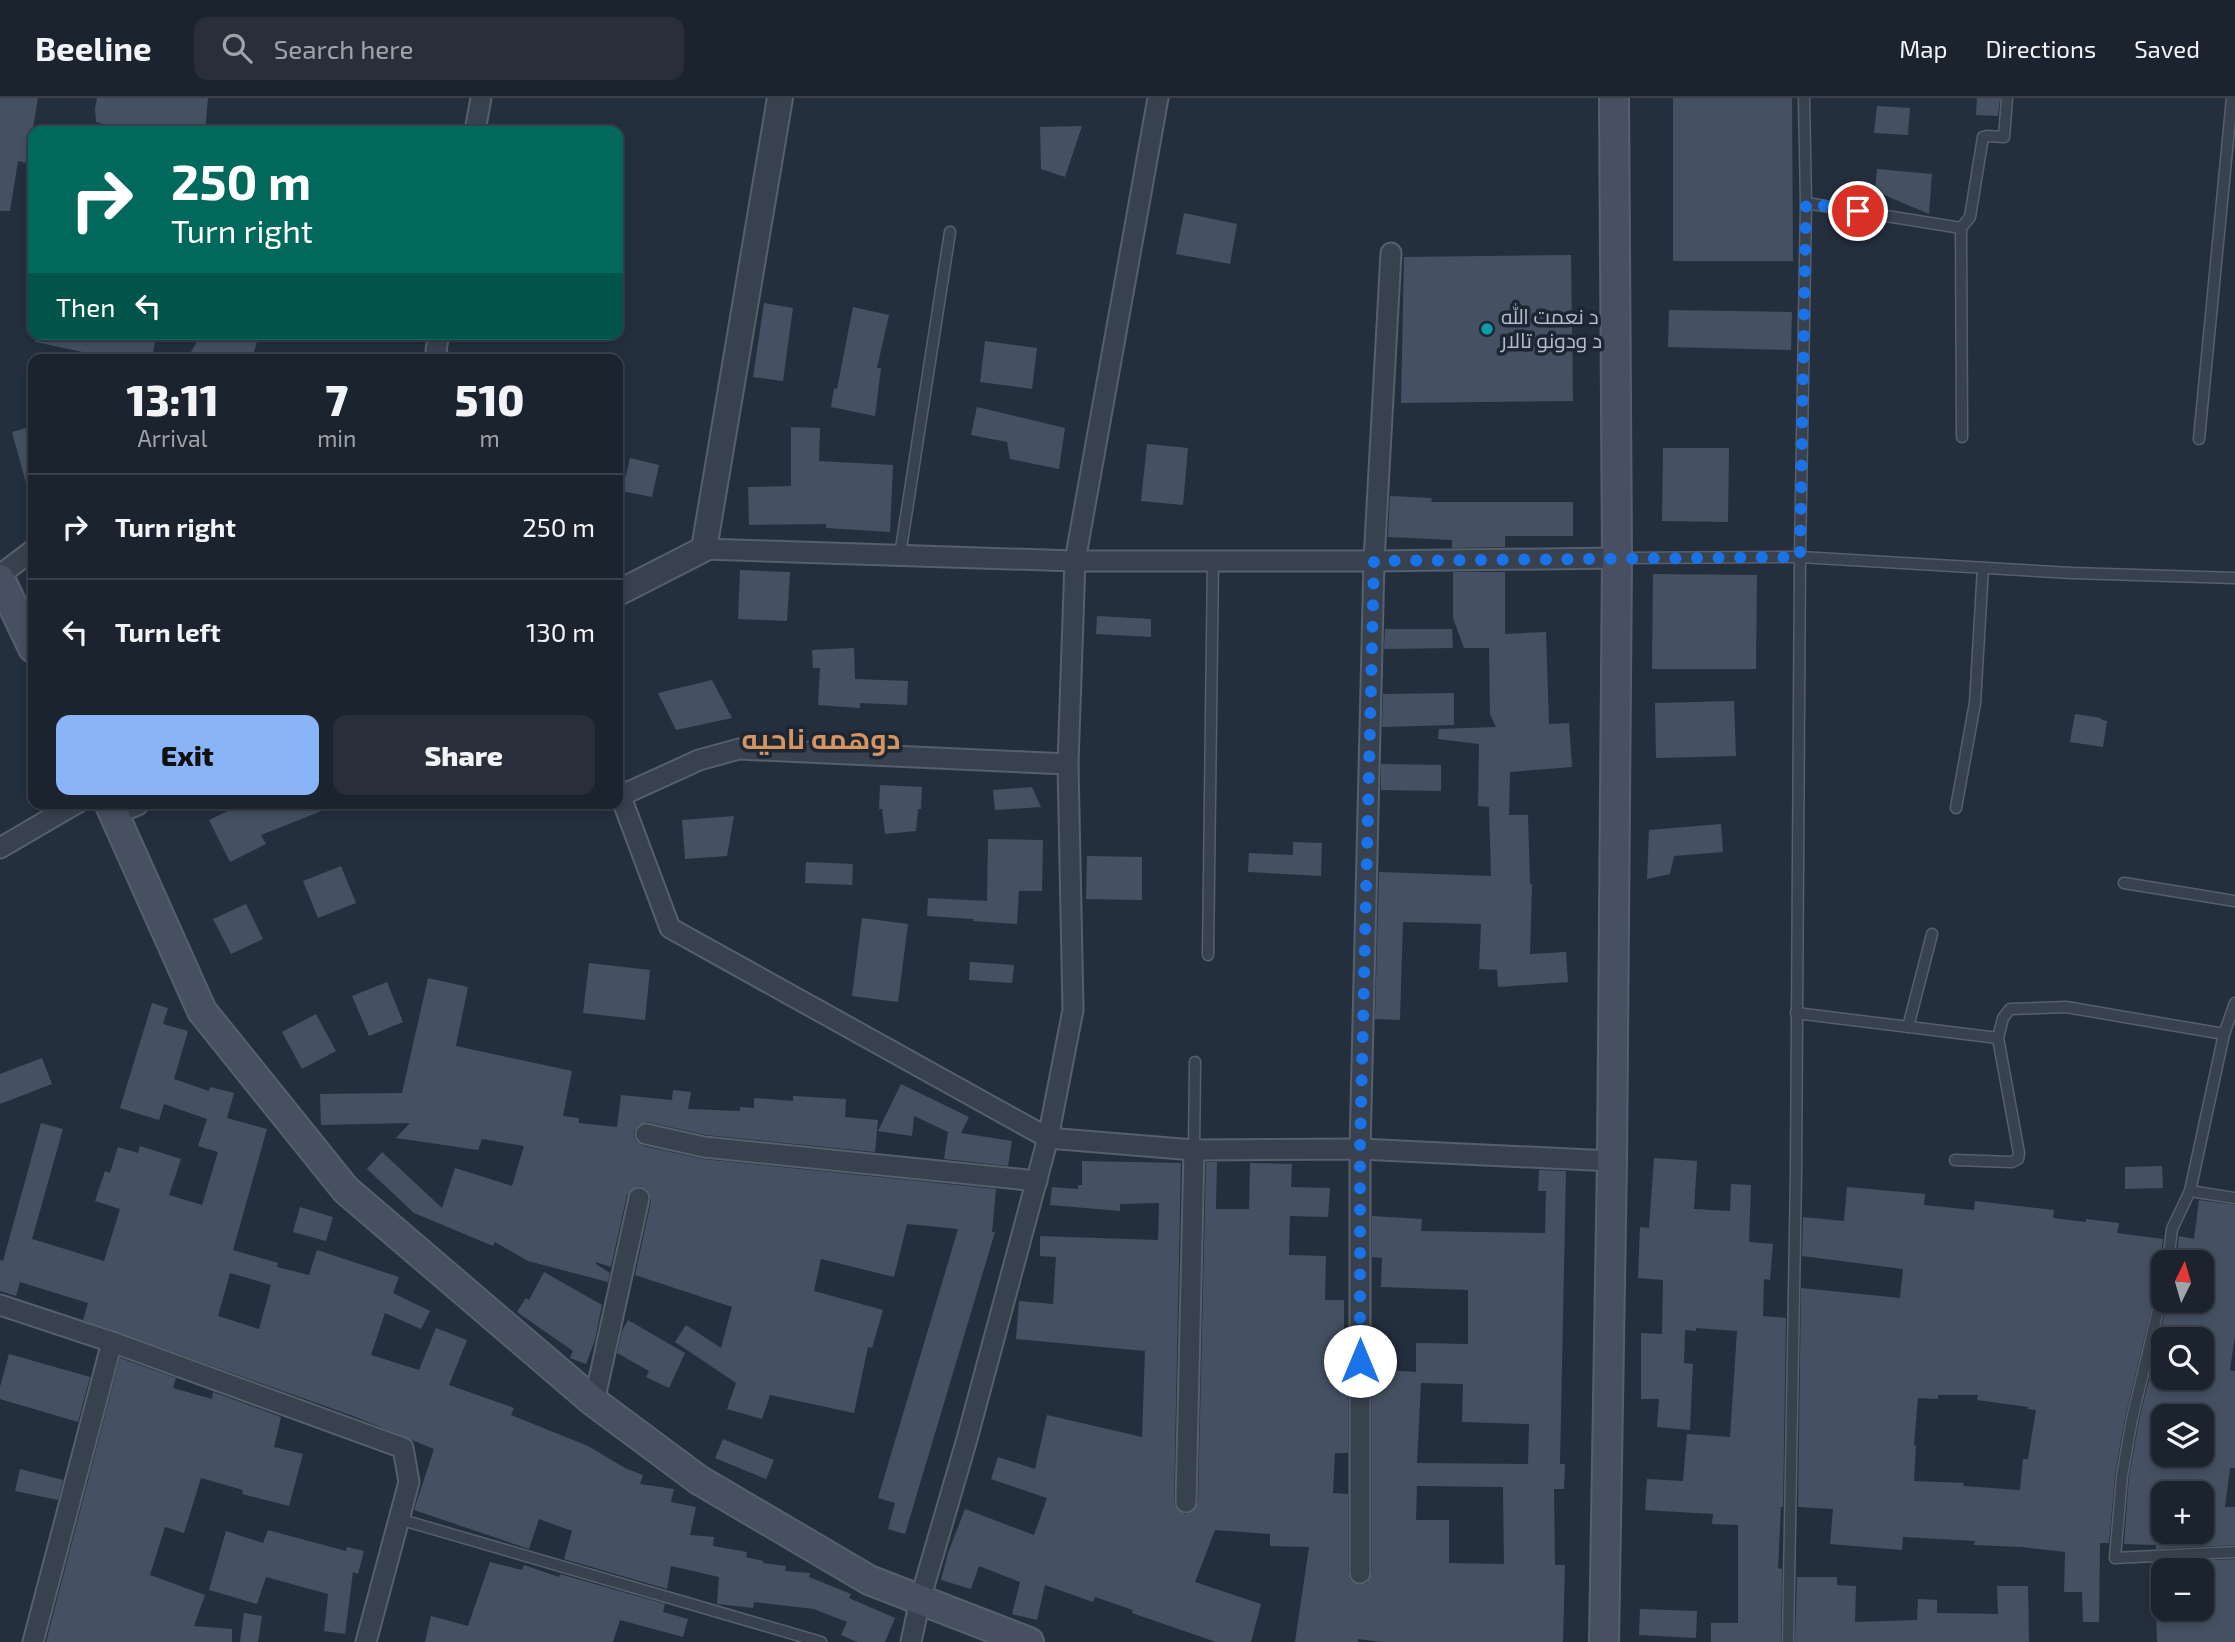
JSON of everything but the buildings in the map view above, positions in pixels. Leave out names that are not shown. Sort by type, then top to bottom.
[{"type":"main road","points":[[1605,1642],[1617,558],[1614,98]]},
{"type":"main road","points":[[0,577],[28,637]]},
{"type":"main road","points":[[121,809],[202,1010],[346,1190],[594,1402],[710,1487],[869,1580],[1029,1642]]},
{"type":"street","points":[[476,126],[481,98]]},
{"type":"street","points":[[704,549],[780,98]]},
{"type":"street","points":[[911,1642],[920,1600],[967,1439],[1048,1139],[1073,1010],[1068,764],[1075,561],[1158,98]]},
{"type":"street","points":[[1360,1573],[1360,1149],[1374,561],[1391,253]]},
{"type":"street","points":[[623,590],[704,549],[1075,561],[1617,558]]},
{"type":"street","points":[[0,577],[28,554]]},
{"type":"street","points":[[623,791],[699,760],[739,749],[1068,764]]},
{"type":"street","points":[[623,804],[670,928],[1048,1139],[1194,1150],[1360,1149],[1612,1161]]},
{"type":"street","points":[[0,848],[66,809]]},
{"type":"street","points":[[646,1134],[704,1147],[1037,1181]]},
{"type":"street","points":[[1186,1502],[1194,1150]]},
{"type":"street","points":[[594,1402],[639,1198]]},
{"type":"street","points":[[0,1305],[112,1342],[403,1448],[409,1482],[366,1642]]},
{"type":"street","points":[[33,1642],[112,1342]]},
{"type":"lane","points":[[1788,1642],[1796,1188],[1800,557],[1806,203],[1804,98]]},
{"type":"lane","points":[[1962,437],[1961,228],[1970,217],[1983,137],[2004,137],[2007,98]]},
{"type":"lane","points":[[2199,439],[2232,98]]},
{"type":"lane","points":[[1806,203],[1961,228]]},
{"type":"lane","points":[[900,555],[950,232]]},
{"type":"lane","points":[[1617,558],[1800,557],[2072,573],[2235,578]]},
{"type":"lane","points":[[1208,955],[1213,560]]},
{"type":"lane","points":[[1956,808],[1975,703],[1983,568]]},
{"type":"lane","points":[[2124,883],[2235,901]]},
{"type":"lane","points":[[1908,1027],[1932,933]]},
{"type":"lane","points":[[2169,1250],[2172,1229],[2190,1191],[2224,1034],[2235,1003]]},
{"type":"lane","points":[[1955,1160],[2012,1163],[2018,1159],[1998,1038],[2003,1018],[2010,1009],[2066,1007],[2224,1034]]},
{"type":"lane","points":[[1796,1013],[1998,1038]]},
{"type":"lane","points":[[1194,1150],[1195,1062]]},
{"type":"lane","points":[[2190,1191],[2235,1198]]},
{"type":"lane","points":[[2157,1313],[2132,1419],[2122,1476],[2115,1558],[2235,1552]]},
{"type":"lane","points":[[399,1519],[821,1642]]},
{"type":"place","name":"د نعمت الله د ودونو تالار","points":[[1487,329]]},
{"type":"district","name":"دوهمه ناحیه","points":[[821,739]]},
{"type":"route","points":[[1360,1361],[1360,1149],[1374,561],[1800,557],[1806,203],[1858,211]]}]
